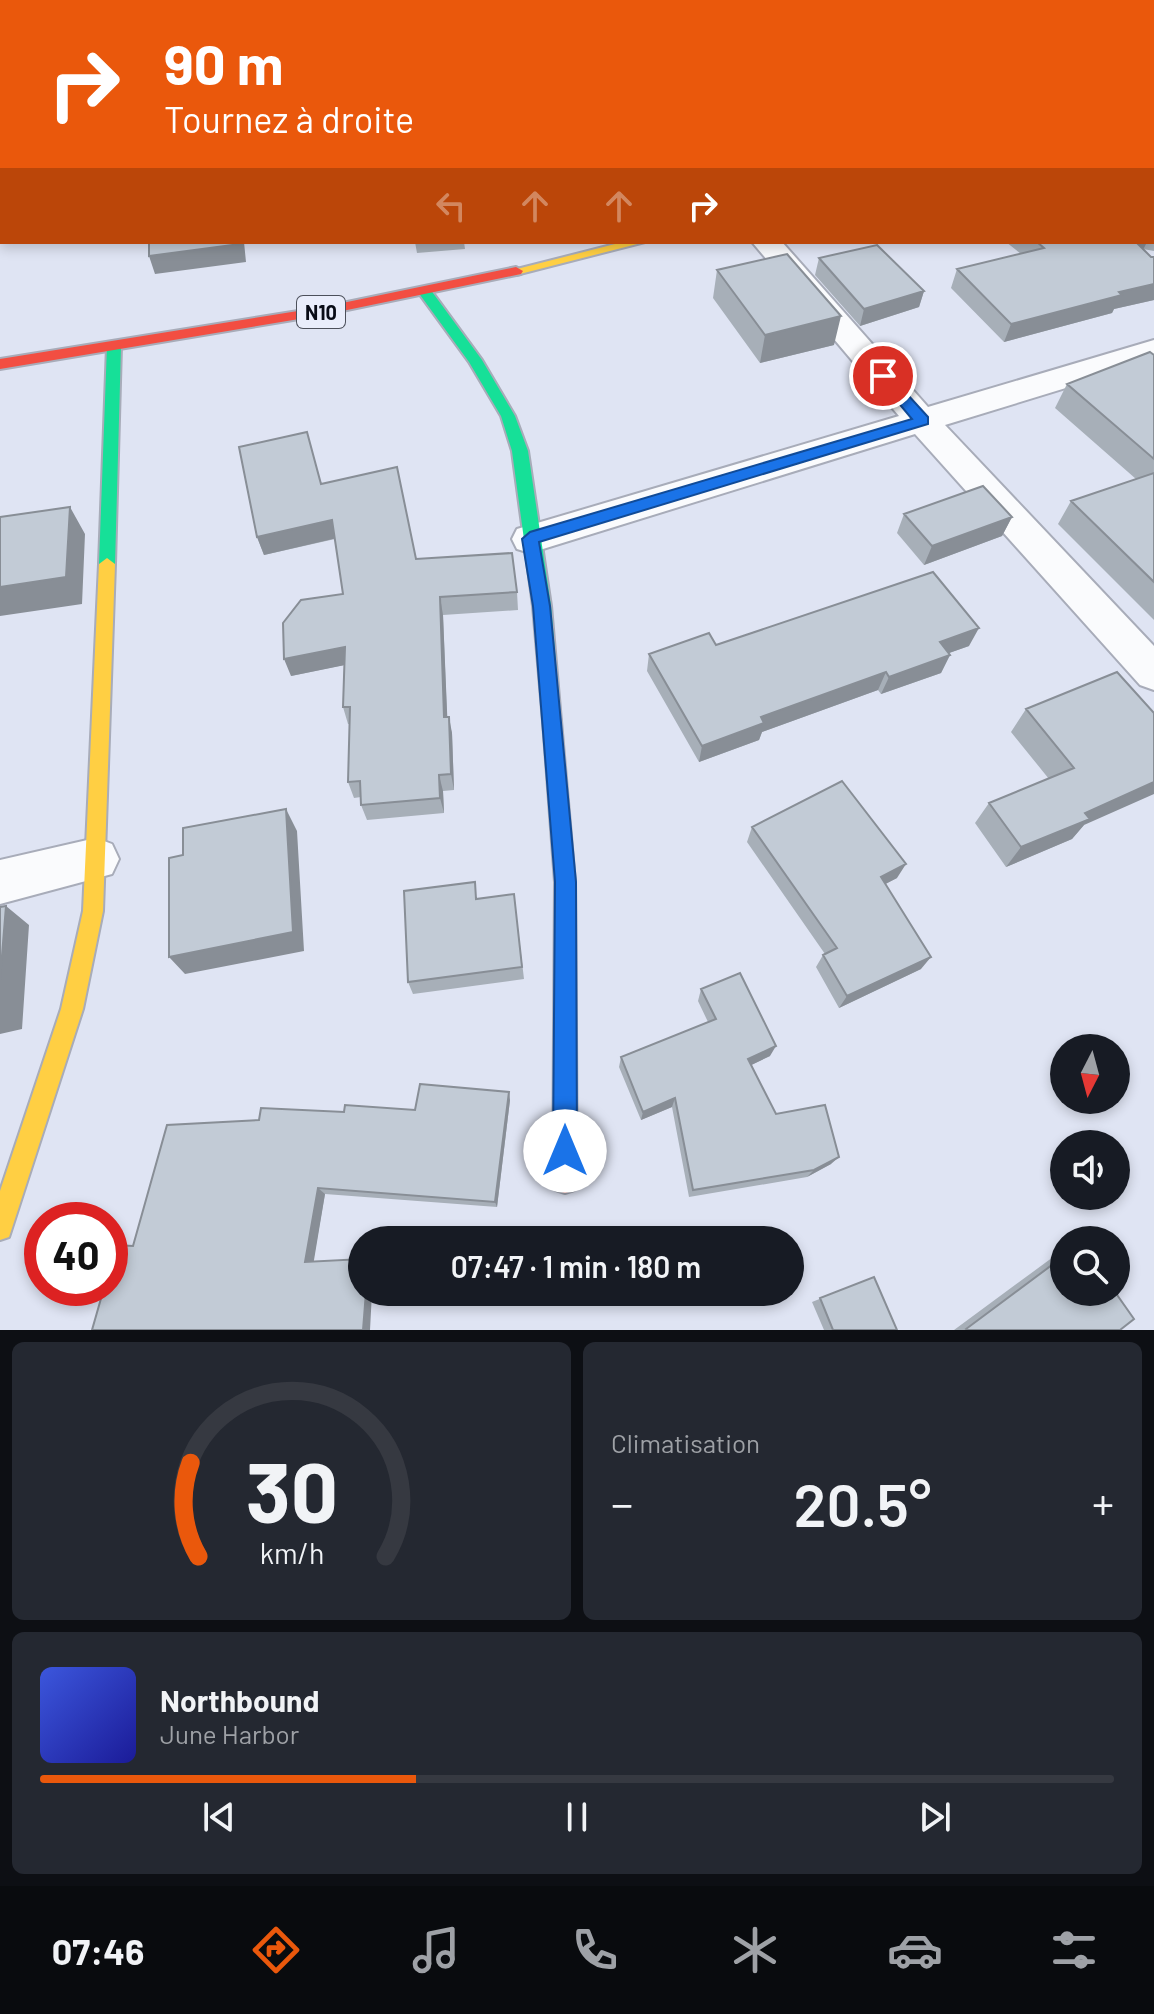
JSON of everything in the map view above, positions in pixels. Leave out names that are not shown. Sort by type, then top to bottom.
[{"type":"main road","name":"N10","points":[[0,364],[258,324],[425,292],[630,244]]},
{"type":"main road","points":[[425,292],[475,360],[508,416],[520,451],[530,539],[542,606],[565,882],[565,1181]]},
{"type":"main road","points":[[0,1228],[72,1009],[93,911],[114,346]]},
{"type":"street","points":[[768,244],[922,421],[1154,673]]},
{"type":"street","points":[[530,539],[1154,350]]},
{"type":"street","points":[[0,882],[96,859]]},
{"type":"building","points":[[149,244],[240,244],[149,256]]},
{"type":"building","points":[[1039,244],[1138,244],[1154,257],[1154,284],[1011,324],[957,269],[1044,248]]},
{"type":"building","points":[[877,245],[924,291],[864,309],[819,258]]},
{"type":"building","points":[[787,254],[841,316],[765,335],[717,270]]},
{"type":"building","points":[[1150,352],[1154,355],[1154,459],[1067,384]]},
{"type":"building","points":[[307,432],[321,484],[397,467],[416,559],[512,553],[517,592],[440,597],[444,717],[449,717],[451,774],[439,775],[440,798],[361,805],[360,781],[348,782],[350,707],[343,707],[345,647],[284,659],[283,623],[301,600],[343,594],[332,520],[257,537],[239,447]]},
{"type":"building","points":[[1154,473],[1154,582],[1071,501]]},
{"type":"building","points":[[983,486],[1012,517],[932,546],[904,514]]},
{"type":"building","points":[[70,507],[66,577],[0,587],[0,517]]},
{"type":"building","points":[[933,572],[979,628],[940,642],[950,655],[889,677],[886,672],[761,717],[764,723],[702,746],[649,654],[709,633],[716,645]]},
{"type":"building","points":[[1117,672],[1154,713],[1154,782],[1085,813],[1090,819],[1021,847],[989,803],[1074,768],[1026,709]]},
{"type":"building","points":[[842,781],[906,864],[881,877],[931,957],[847,996],[823,955],[837,948],[752,827]]},
{"type":"building","points":[[286,809],[293,932],[169,957],[169,858],[183,855],[183,828]]},
{"type":"building","points":[[475,882],[476,899],[514,894],[522,967],[408,982],[404,891]]},
{"type":"building","points":[[6,906],[0,980],[0,907]]},
{"type":"building","points":[[740,973],[776,1046],[748,1059],[776,1114],[825,1105],[839,1157],[814,1170],[693,1190],[675,1098],[643,1112],[621,1057],[716,1019],[701,989]]},
{"type":"building","points":[[420,1084],[509,1092],[495,1202],[318,1188],[305,1262],[348,1260],[348,1306],[365,1306],[363,1330],[92,1330],[99,1306],[128,1306],[128,1246],[133,1246],[167,1125],[259,1120],[261,1108],[344,1112],[345,1105],[415,1110]]},
{"type":"building","points":[[1050,1266],[1050,1306],[1125,1306],[1134,1319],[1120,1330],[966,1329]]},
{"type":"building","points":[[874,1277],[897,1330],[833,1330],[820,1298]]},
{"type":"traffic: fast","points":[[425,292],[475,360],[508,416],[520,451],[542,606],[552,721]]},
{"type":"traffic: fast","points":[[107,564],[114,346]]},
{"type":"traffic: slow","points":[[516,271],[631,244]]},
{"type":"traffic: slow","points":[[0,1228],[72,1009],[93,911],[107,564]]},
{"type":"traffic: jam","points":[[0,364],[323,311],[516,271]]},
{"type":"traffic: jam","points":[[552,721],[565,882],[565,1181]]},
{"type":"route","points":[[565,1151],[565,882],[542,606],[530,539],[922,421],[883,376]]}]
